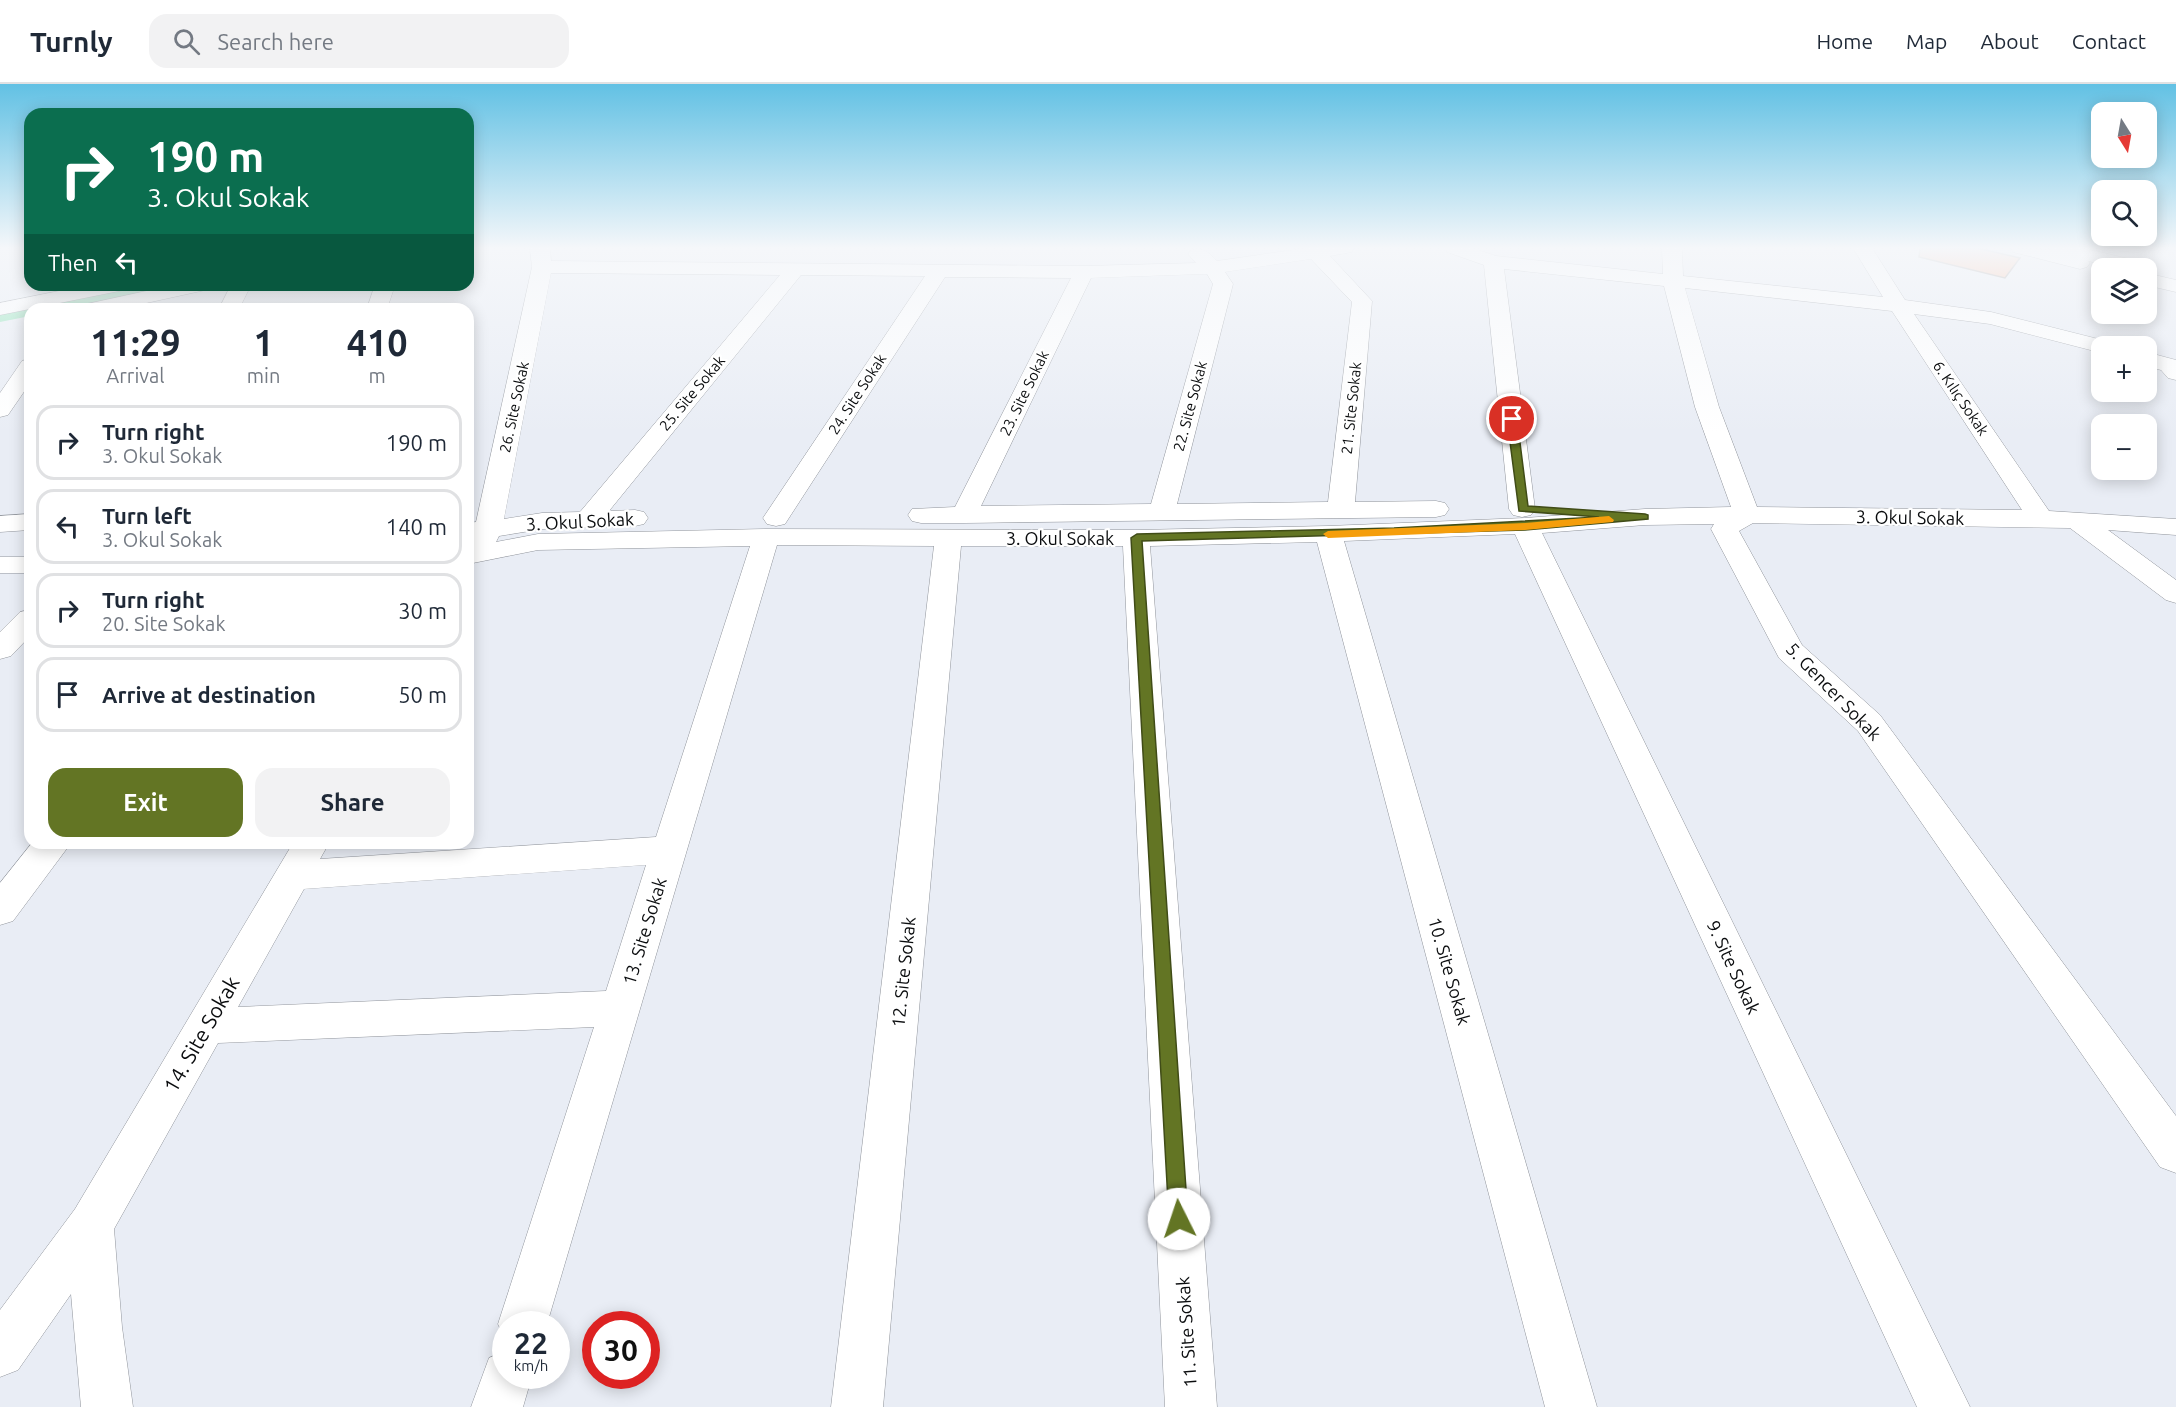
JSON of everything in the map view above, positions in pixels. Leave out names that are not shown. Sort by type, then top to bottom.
[{"type":"street","name":"26. Site Sokak","points":[[474,549],[529,310]]},
{"type":"street","name":"25. Site Sokak","points":[[589,518],[762,310]]},
{"type":"street","name":"24. Site Sokak","points":[[771,527],[914,310]]},
{"type":"street","name":"23. Site Sokak","points":[[956,526],[1065,310]]},
{"type":"street","name":"22. Site Sokak","points":[[1149,524],[1214,310]]},
{"type":"street","name":"21. Site Sokak","points":[[1335,521],[1361,310]]},
{"type":"street","name":"9. Site Sokak","points":[[1499,310],[1524,518],[1944,1407]]},
{"type":"street","points":[[1681,310],[1707,407],[1747,515]]},
{"type":"street","name":"6. Kılıç Sokak","points":[[1900,310],[2041,518]]},
{"type":"street","points":[[1931,310],[1991,318],[2091,344]]},
{"type":"street","points":[[0,328],[24,322]]},
{"type":"street","points":[[2157,363],[2173,369]]},
{"type":"street","points":[[0,410],[24,375]]},
{"type":"street","name":"3. Okul Sokak","points":[[474,549],[542,521],[589,518],[771,527],[1747,515],[2041,518],[2176,528]]},
{"type":"street","name":"5. Gencer Sokak","points":[[1747,515],[1724,529],[1790,651],[1869,723],[2176,1152]]},
{"type":"street","name":"3. Okul Sokak","points":[[956,526],[1335,521]]},
{"type":"street","name":"10. Site Sokak","points":[[1335,521],[1571,1407]]},
{"type":"street","points":[[2078,521],[2176,594]]},
{"type":"street","points":[[0,524],[24,522]]},
{"type":"street","points":[[2109,522],[2176,569]]},
{"type":"street","name":"11. Site Sokak","points":[[1149,524],[1191,1407]]},
{"type":"street","name":"12. Site Sokak","points":[[857,1407],[956,526]]},
{"type":"street","name":"3. Okul Sokak","points":[[474,549],[538,542],[771,527]]},
{"type":"street","name":"13. Site Sokak","points":[[527,1311],[771,527]]},
{"type":"street","points":[[0,542],[24,541]]},
{"type":"street","points":[[0,565],[24,565]]},
{"type":"street","points":[[0,649],[24,625]]},
{"type":"street","points":[[0,910],[48,849]]},
{"type":"street","points":[[302,859],[669,850]]},
{"type":"street","name":"14. Site Sokak","points":[[0,1352],[91,1225],[302,859]]},
{"type":"street","points":[[206,1026],[621,1008]]},
{"type":"street","points":[[91,1225],[97,1327],[107,1407]]},
{"type":"street","points":[[497,1407],[503,1389]]},
{"type":"green space","points":[[24,310],[24,317],[0,322],[0,314]]},
{"type":"slow traffic","points":[[1328,534],[1525,526],[1609,520]]},
{"type":"route","points":[[1179,1219],[1137,538],[1394,532],[1525,526],[1645,517],[1522,509],[1512,419]]}]
